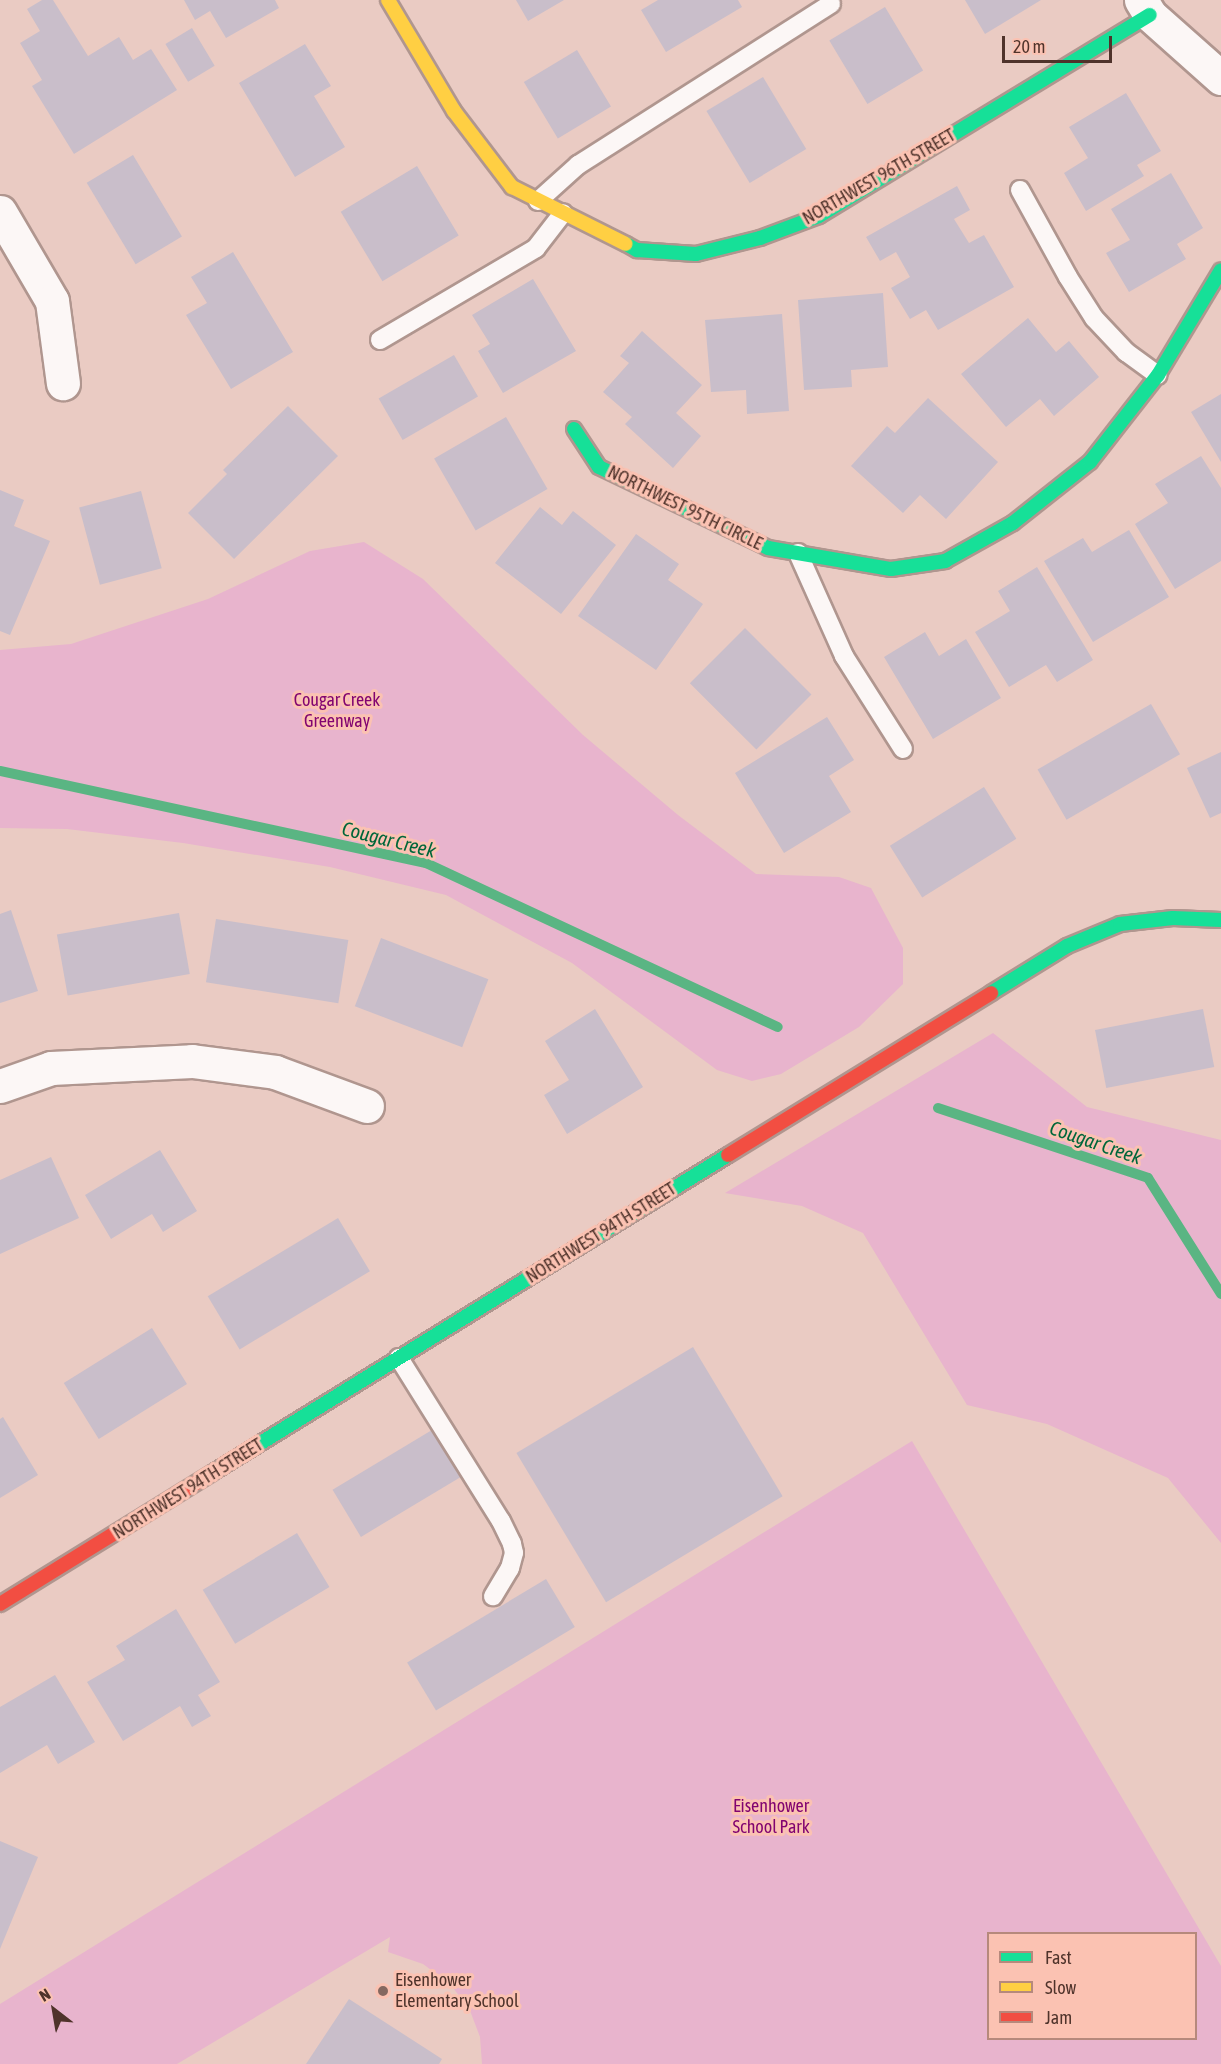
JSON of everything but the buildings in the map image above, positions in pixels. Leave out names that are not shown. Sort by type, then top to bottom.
[{"type":"street","name":"NORTHWEST 96TH STREET","points":[[388,0],[454,111],[512,187],[637,250],[696,254],[760,238],[819,216],[1146,8]]},
{"type":"street","points":[[1146,8],[1221,78]]},
{"type":"street","points":[[0,212],[52,301],[63,383]]},
{"type":"street","name":"NORTHWEST 95TH CIRCLE","points":[[574,429],[599,467],[768,548],[891,569],[945,561],[1013,523],[1090,462],[1158,375],[1221,270]]},
{"type":"street","name":"NORTHWEST 94TH STREET","points":[[0,1604],[1067,946],[1120,924],[1173,918],[1221,920]]},
{"type":"street","points":[[0,1086],[51,1068],[192,1061],[275,1072],[367,1106]]},
{"type":"lane","points":[[538,201],[578,165],[831,4]]},
{"type":"lane","points":[[1020,190],[1068,277],[1094,318],[1126,352],[1158,375]]},
{"type":"lane","points":[[380,340],[536,248],[563,213]]},
{"type":"lane","points":[[798,553],[844,656],[903,749]]},
{"type":"lane","points":[[399,1358],[501,1521],[512,1544],[514,1553],[510,1568],[493,1596]]},
{"type":"green space","name":"Cougar Creek Greenway","points":[[364,542],[423,579],[583,735],[678,815],[756,874],[839,877],[871,888],[903,948],[903,984],[859,1027],[781,1074],[752,1081],[717,1070],[572,963],[446,895],[330,867],[183,843],[67,829],[0,828],[0,650],[71,644],[208,599],[310,551]]},
{"type":"green space","points":[[993,1033],[1087,1107],[1221,1140],[1221,1543],[1168,1478],[1047,1424],[967,1405],[863,1233],[802,1206],[725,1193]]},
{"type":"green space","name":"Eisenhower School Park","points":[[912,1441],[1221,1966],[1221,2064],[482,2064],[480,2037],[469,2008],[449,1983],[423,1964],[388,1952],[390,1937],[177,2064],[0,2064],[0,2004]]},
{"type":"waterway","name":"Cougar Creek","points":[[0,771],[426,863],[778,1027]]},
{"type":"waterway","name":"Cougar Creek","points":[[938,1108],[1148,1178],[1221,1294]]},
{"type":"traffic: fast","points":[[626,244],[637,250],[696,254],[760,238],[819,216],[1150,15]]},
{"type":"traffic: fast","points":[[574,429],[599,467],[768,548],[891,569],[945,561],[1013,523],[1090,462],[1158,375],[1221,270]]},
{"type":"traffic: fast","points":[[991,993],[1067,946],[1120,924],[1173,918],[1221,920]]},
{"type":"traffic: fast","points":[[212,1473],[728,1155]]},
{"type":"traffic: slow","points":[[388,0],[454,111],[512,187],[626,244]]},
{"type":"traffic: jam","points":[[728,1155],[991,993]]},
{"type":"traffic: jam","points":[[0,1604],[212,1473]]},
{"type":"place","name":"Eisenhower Elementary School","points":[[383,1991]]}]
